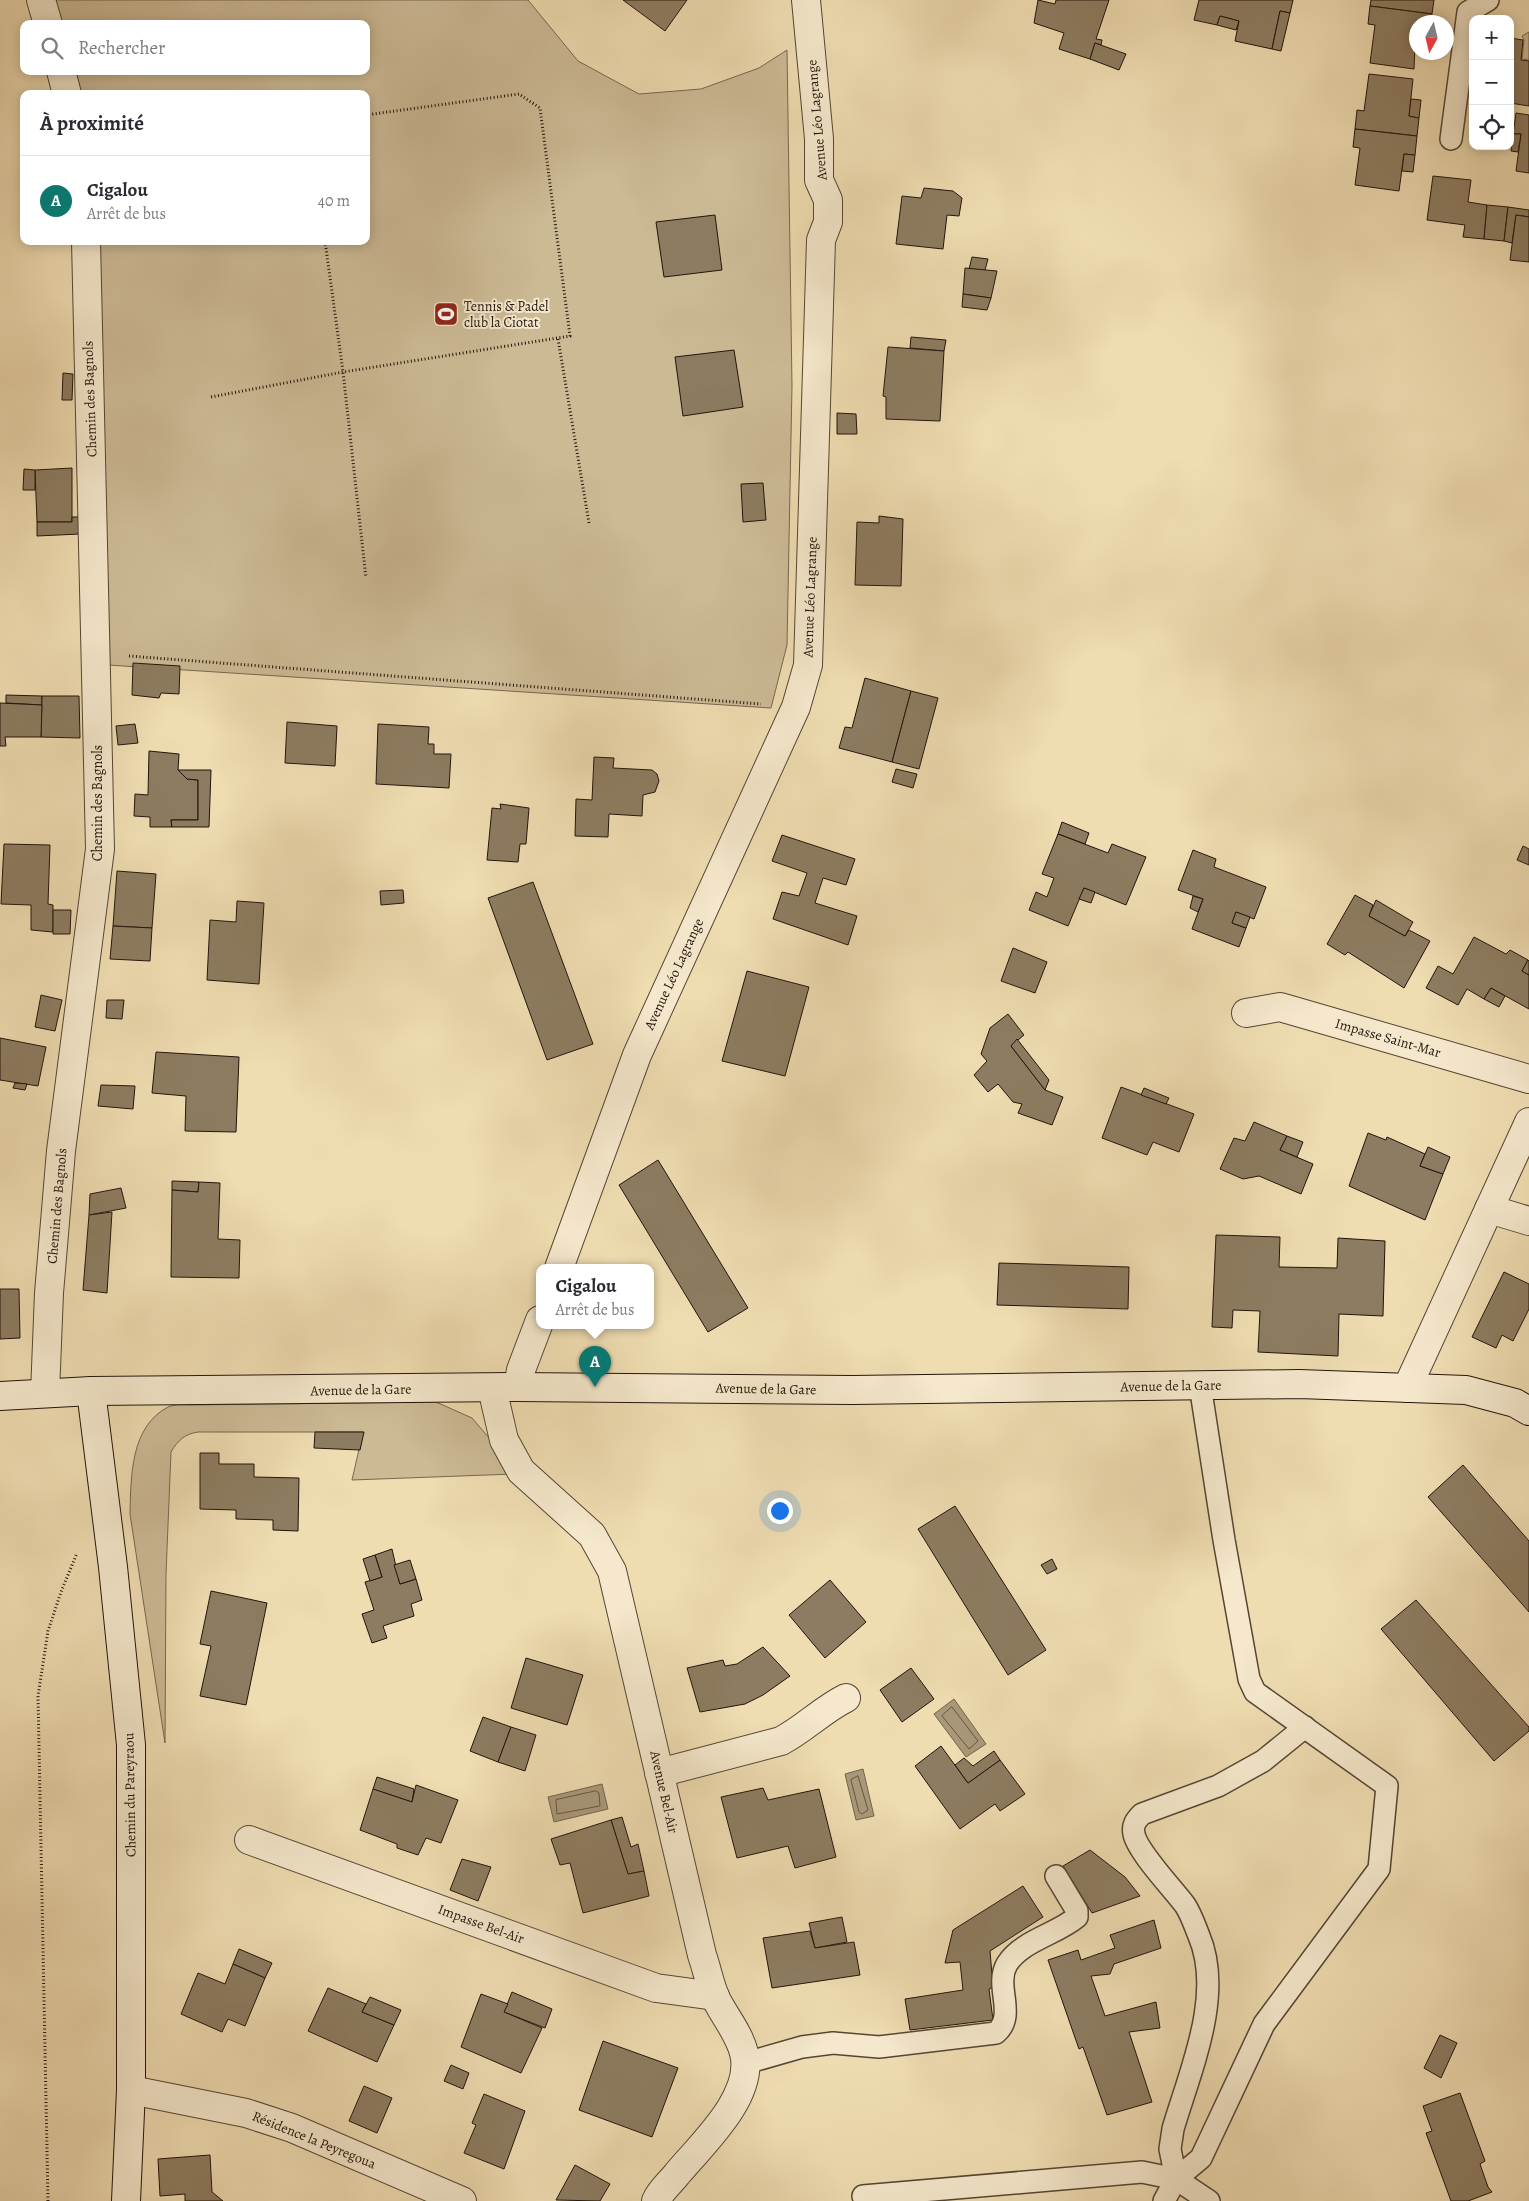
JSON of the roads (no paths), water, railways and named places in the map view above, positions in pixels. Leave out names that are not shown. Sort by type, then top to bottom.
[{"type":"street","points":[[41,0],[47,20]]},
{"type":"street","name":"Avenue Léo Lagrange","points":[[560,1264],[638,1055],[796,707],[808,665],[821,240],[828,222],[828,200],[819,180],[819,139],[806,0]]},
{"type":"street","points":[[62,75],[65,90]]},
{"type":"street","name":"Chemin des Bagnols","points":[[45,1393],[50,1293],[61,1151],[100,849],[86,245]]},
{"type":"street","name":"Impasse Saint-Mar","points":[[1246,1013],[1280,1007],[1529,1080]]},
{"type":"street","points":[[1407,1388],[1529,1122]]},
{"type":"street","points":[[1489,1209],[1529,1221]]},
{"type":"street","points":[[505,1388],[521,1370],[537,1329]]},
{"type":"street","name":"Avenue de la Gare","points":[[0,1396],[92,1391],[505,1388],[852,1390],[1300,1384],[1466,1390],[1515,1404],[1529,1411]]},
{"type":"street","name":"Avenue Bel-Air","points":[[505,1388],[504,1440],[521,1471],[592,1536],[612,1571],[702,1955],[715,1996],[737,2034],[746,2062]]},
{"type":"street","name":"Chemin du Pareyraou","points":[[92,1391],[112,1558],[131,1745],[131,2090],[126,2201]]},
{"type":"street","points":[[659,1772],[781,1741],[792,1735],[826,1708],[846,1698]]},
{"type":"street","name":"Impasse Bel-Air","points":[[250,1840],[656,1988],[715,1996]]},
{"type":"street","points":[[656,2201],[723,2121],[740,2088],[746,2062]]},
{"type":"street","name":"Résidence la Peyregoua","points":[[131,2090],[246,2113],[292,2128],[462,2201]]},
{"type":"lane","points":[[1451,139],[1468,12],[1488,0]]},
{"type":"lane","points":[[1164,2201],[1176,2180],[1201,2158],[1264,2024],[1379,1869],[1387,1786],[1255,1692],[1250,1679],[1224,1540],[1200,1385]]},
{"type":"lane","points":[[1176,2180],[1170,2150],[1173,2129],[1208,2000],[1209,1976],[1200,1938],[1186,1907],[1142,1850],[1134,1835],[1134,1823],[1142,1814],[1218,1786],[1263,1761],[1305,1727]]},
{"type":"lane","points":[[746,2062],[802,2048],[832,2043],[879,2047],[996,2033],[1003,2027],[1006,2017],[1003,1978],[1007,1965],[1019,1951],[1077,1918],[1077,1911],[1056,1876]]},
{"type":"lane","points":[[863,2196],[1142,2172],[1176,2180],[1208,2201]]},
{"type":"water","points":[[954,1699],[986,1744],[966,1757],[934,1714]]},
{"type":"water","points":[[863,1769],[874,1816],[856,1820],[845,1774]]},
{"type":"water","points":[[602,1784],[608,1809],[554,1822],[548,1797]]},
{"type":"place","name":"Tennis & Padel club la Ciotat","points":[[446,314]]},
{"type":"place","name":"Cigalou","points":[[595,1387]]}]
